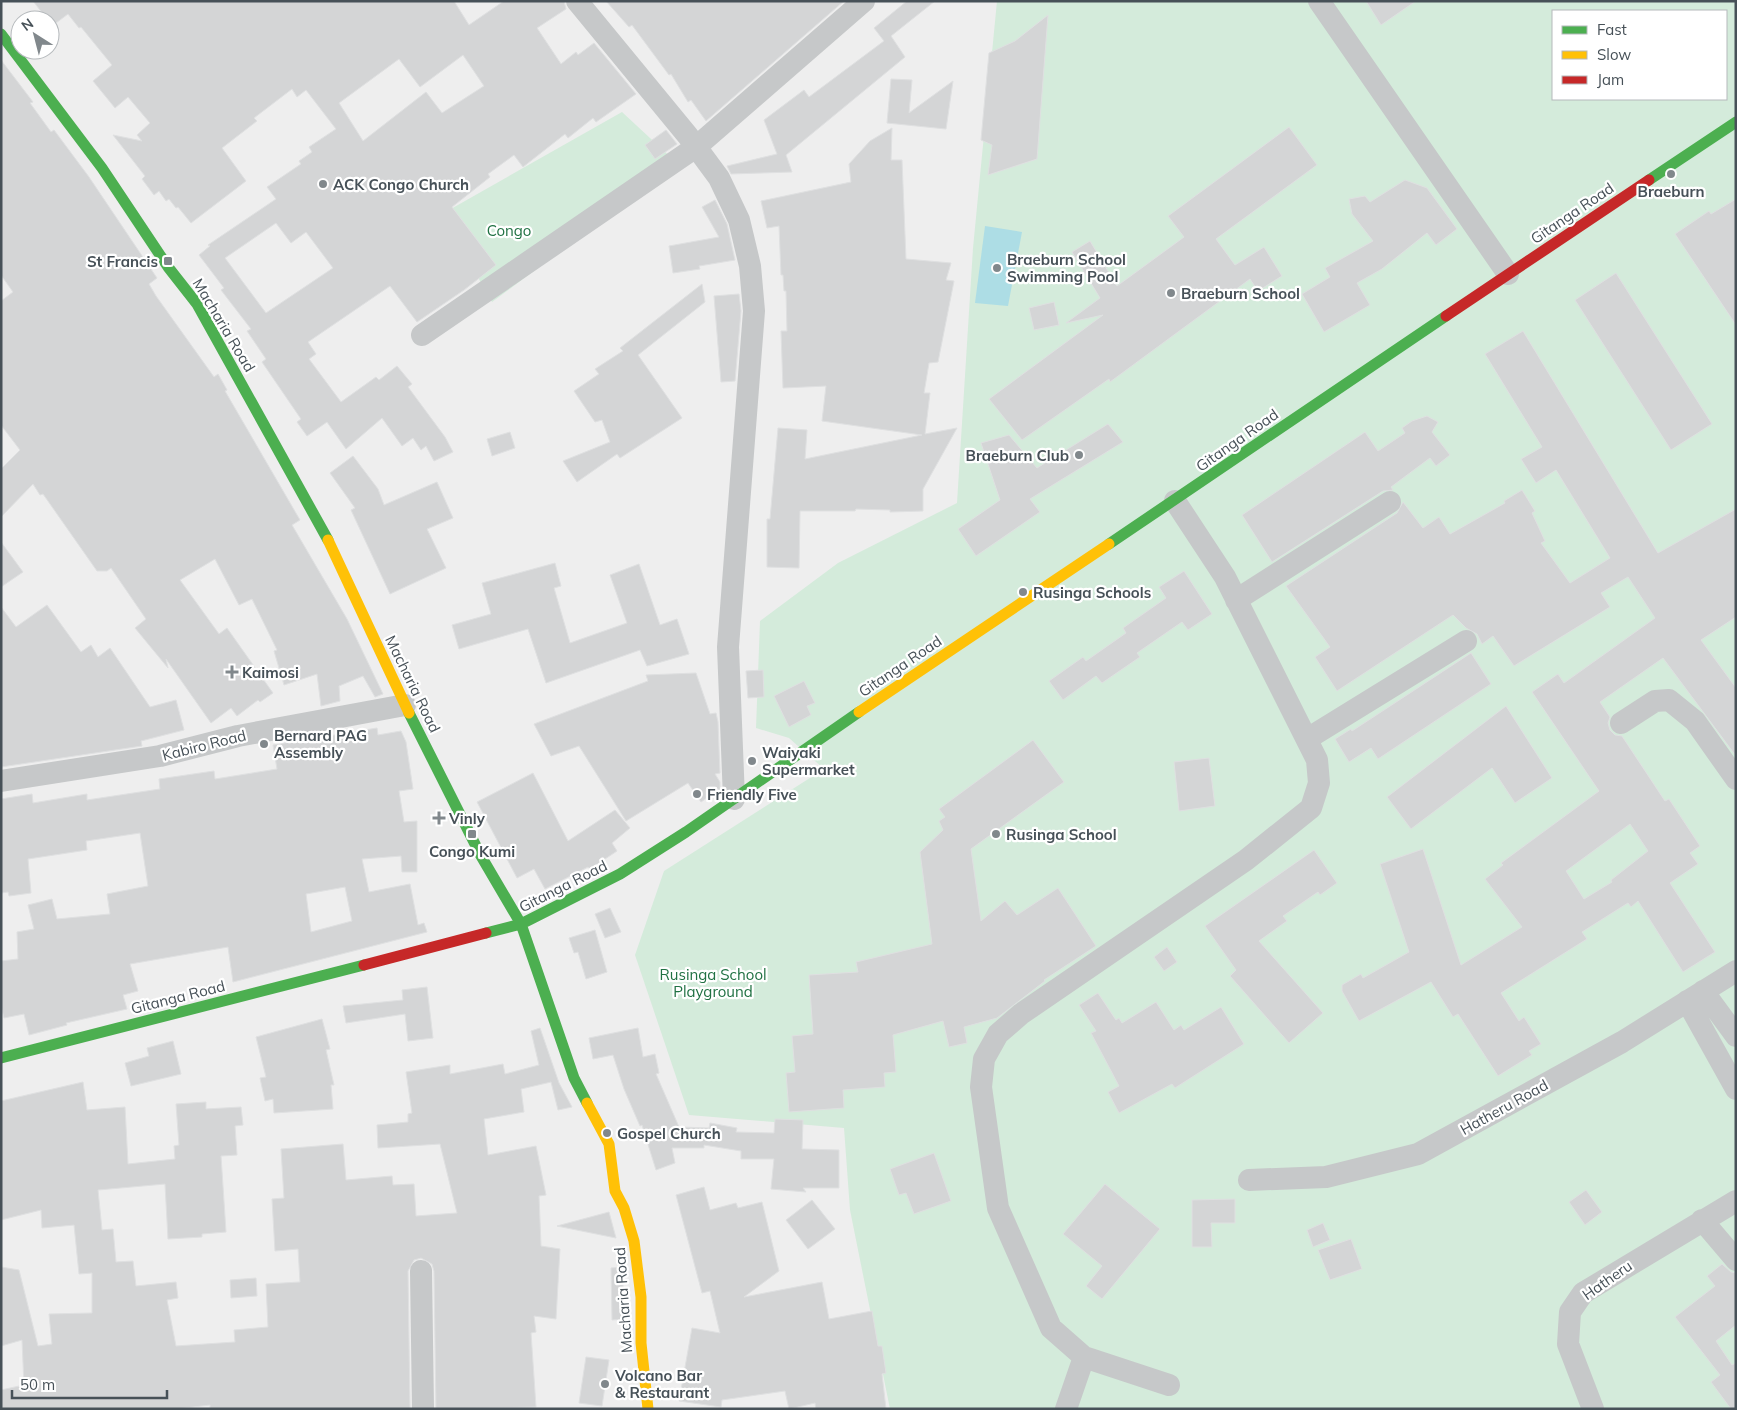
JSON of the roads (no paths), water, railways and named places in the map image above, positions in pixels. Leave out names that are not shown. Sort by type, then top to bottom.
[{"type":"main road","name":"Macharia Road","points":[[1,34],[102,168],[168,267],[197,304],[321,526],[405,705],[481,856],[521,924],[574,1078],[609,1144],[615,1191],[624,1208],[634,1241],[641,1297],[641,1343],[648,1409]]},
{"type":"main road","name":"Gitanga Road","points":[[1,1058],[521,924],[620,874],[686,832],[959,643],[1175,501],[1508,274],[1736,122]]},
{"type":"street","points":[[577,1],[719,178],[739,220],[750,266],[754,311],[728,647],[734,798]]},
{"type":"street","points":[[422,335],[696,147],[864,1]]},
{"type":"street","points":[[1320,1],[1508,274]]},
{"type":"street","points":[[1168,1385],[1084,1357],[1051,1328],[998,1208],[981,1087],[984,1060],[998,1034],[1021,1014],[1246,860],[1311,808],[1319,783],[1317,760],[1225,577],[1175,501]]},
{"type":"street","points":[[1236,600],[1390,502]]},
{"type":"street","points":[[1307,739],[1466,641]]},
{"type":"street","points":[[1621,723],[1655,701],[1669,700],[1695,721],[1736,779]]},
{"type":"street","name":"Kabiro Road","points":[[1,781],[160,756],[238,736],[405,705]]},
{"type":"street","name":"Hatheru Road","points":[[1249,1180],[1326,1177],[1418,1154],[1622,1042],[1736,971]]},
{"type":"street","points":[[1695,996],[1736,1036]]},
{"type":"street","points":[[1695,996],[1736,1089]]},
{"type":"street","name":"Hatheru","points":[[1593,1409],[1568,1344],[1570,1312],[1583,1293],[1736,1201]]},
{"type":"street","points":[[1702,1220],[1736,1260]]},
{"type":"street","points":[[421,1271],[424,1409]]},
{"type":"street","points":[[1066,1409],[1084,1357]]},
{"type":"water","name":"Braeburn School Swimming Pool","points":[[985,226],[1022,232],[1008,306],[975,303]]},
{"type":"place","name":"Braeburn","points":[[1671,174]]},
{"type":"place","name":"ACK Congo Church","points":[[323,184]]},
{"type":"place","name":"St Francis","points":[[168,261]]},
{"type":"place","name":"Braeburn School Swimming Pool","points":[[997,268]]},
{"type":"place","name":"Braeburn School","points":[[1171,293]]},
{"type":"place","name":"Braeburn Club","points":[[1079,455]]},
{"type":"place","name":"Rusinga Schools","points":[[1023,592]]},
{"type":"place","name":"Kaimosi","points":[[232,672]]},
{"type":"place","name":"Bernard PAG Assembly","points":[[264,744]]},
{"type":"place","name":"Waiyaki Supermarket","points":[[752,761]]},
{"type":"place","name":"Friendly Five","points":[[697,794]]},
{"type":"place","name":"Vinly","points":[[439,818]]},
{"type":"place","name":"Congo Kumi","points":[[472,834]]},
{"type":"place","name":"Rusinga School","points":[[996,834]]},
{"type":"place","name":"Gospel Church","points":[[607,1133]]},
{"type":"place","name":"Volcano Bar & Restaurant","points":[[605,1384]]},
{"type":"park label","name":"Congo","points":[[509,230]]},
{"type":"park label","name":"Rusinga School Playground","points":[[713,982]]}]
